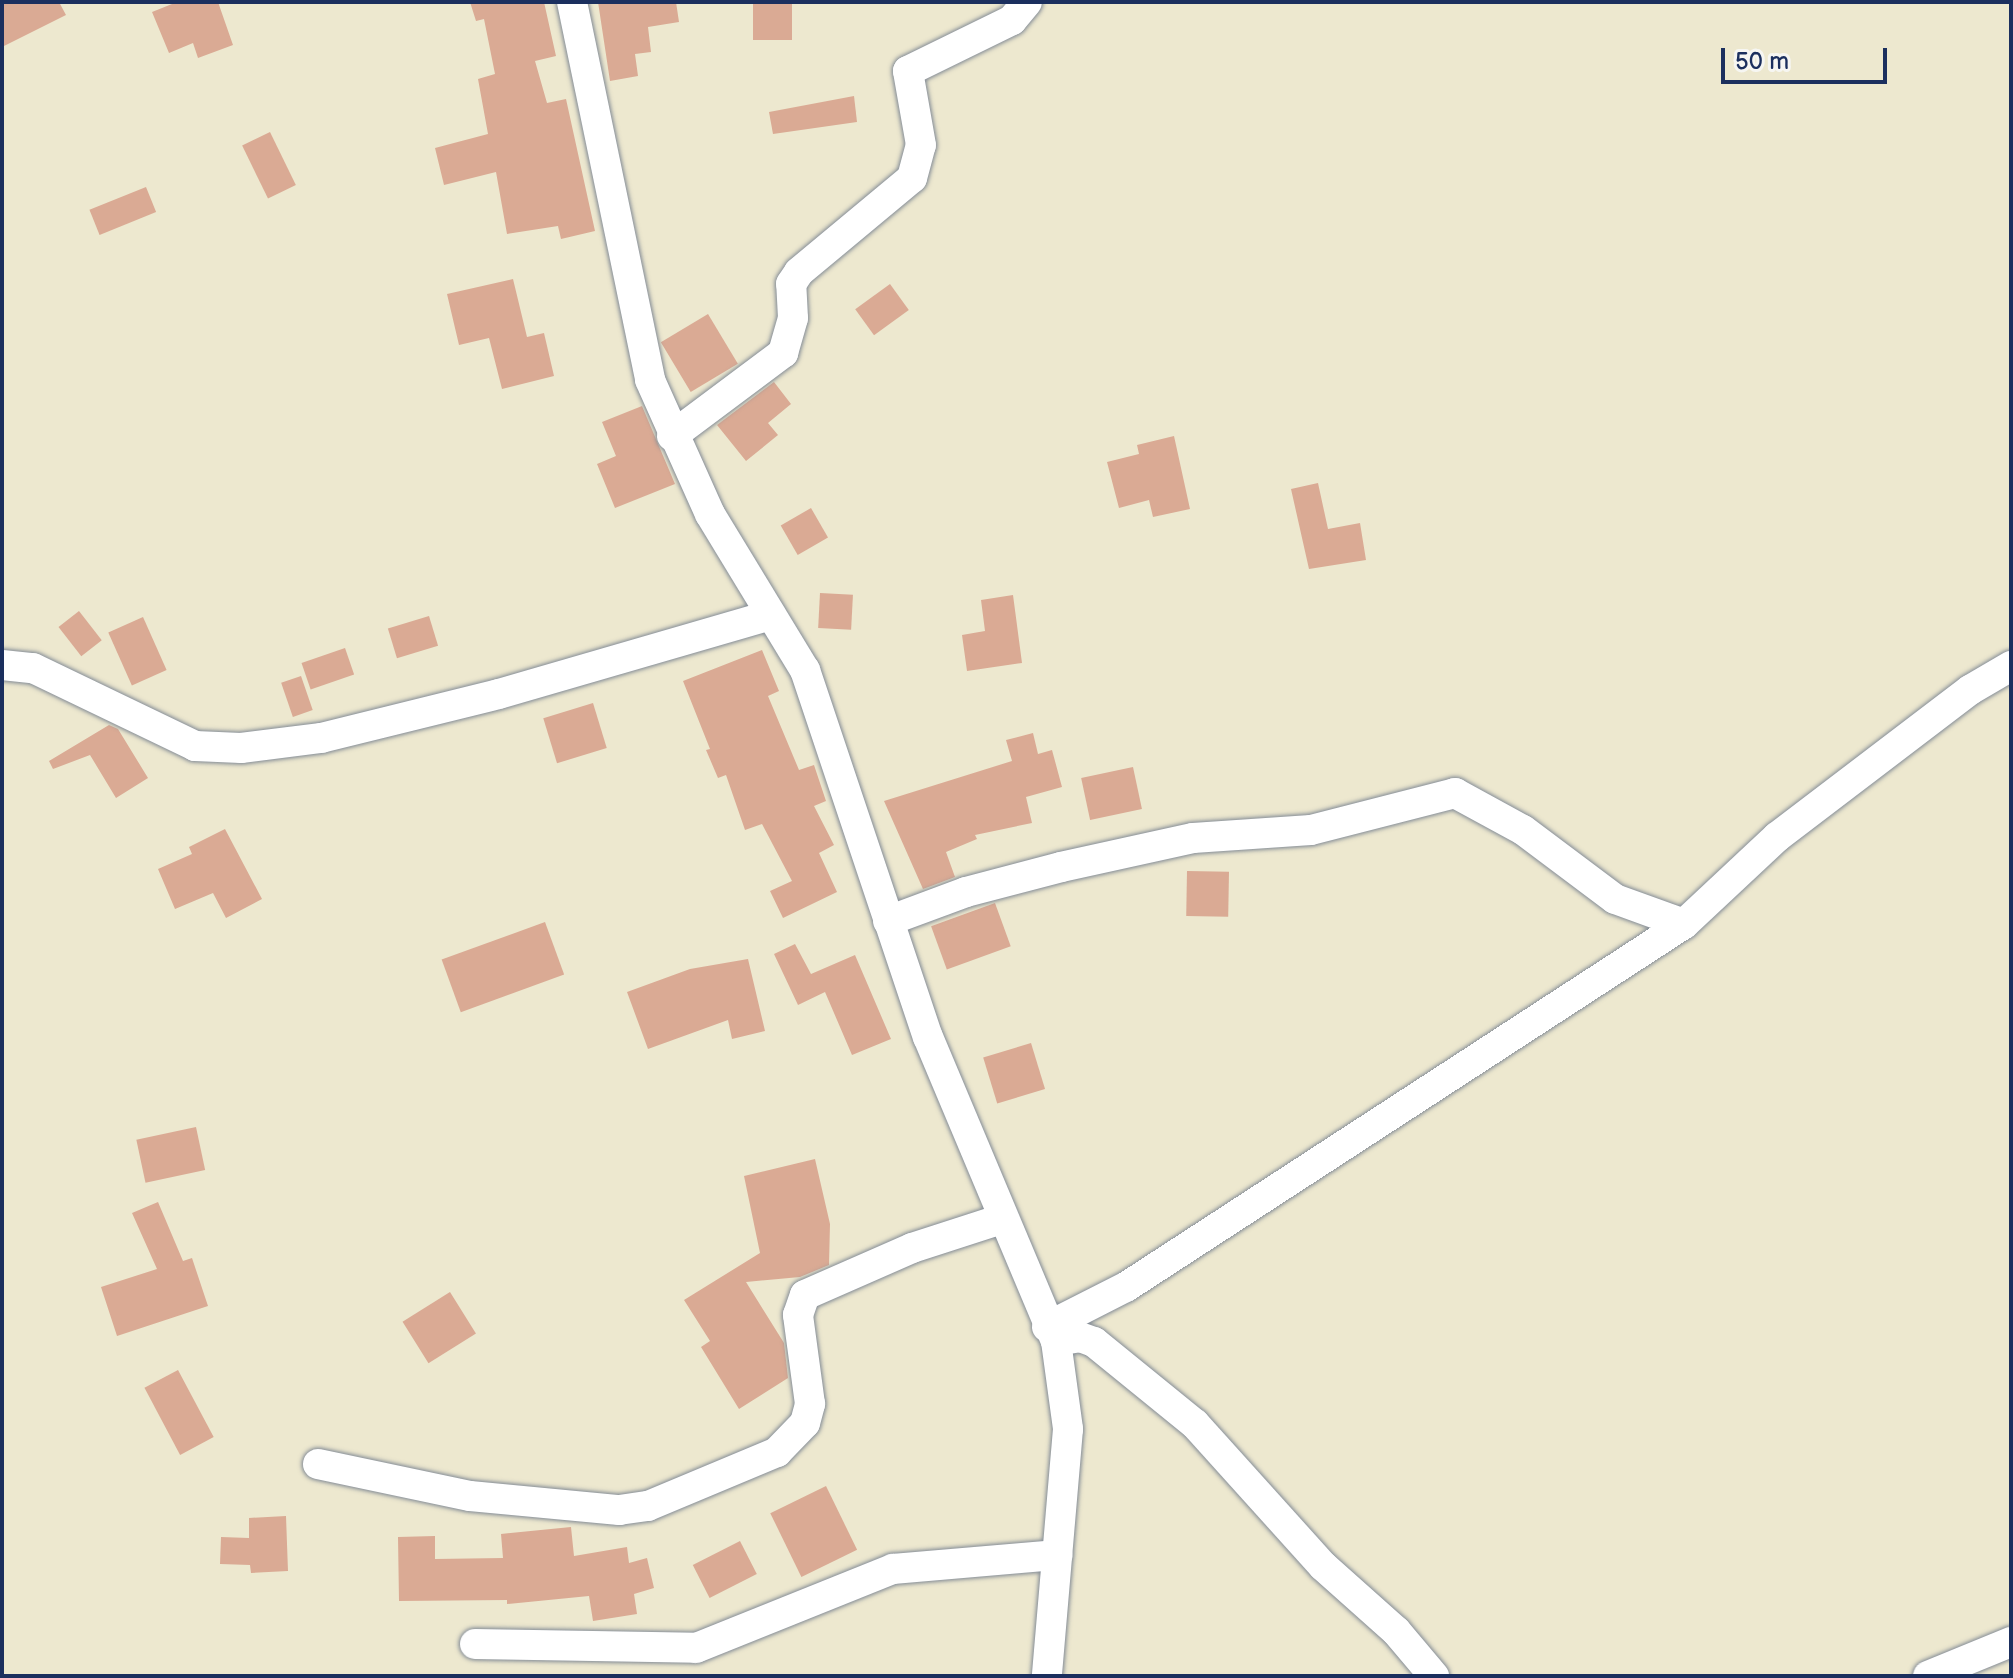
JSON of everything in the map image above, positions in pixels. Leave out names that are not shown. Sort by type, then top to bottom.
[{"type":"street","points":[[572,2],[650,380],[672,436],[710,514],[805,670],[928,1037],[1052,1334],[1068,1429],[1047,1676]]},
{"type":"street","points":[[672,436],[783,353],[793,318],[791,284],[799,272],[912,178],[921,145],[908,71],[1012,20],[1027,2]]},
{"type":"street","points":[[2,665],[33,668],[195,746],[241,748],[321,738],[499,694],[771,615]]},
{"type":"street","points":[[1052,1334],[1684,924],[1777,837],[1970,690],[2011,666]]},
{"type":"street","points":[[888,921],[966,892],[1061,867],[1193,838],[1311,830],[1455,793],[1523,830],[1615,899],[1684,924]]},
{"type":"street","points":[[318,1464],[470,1496],[619,1510],[648,1506],[777,1452],[805,1423],[810,1404],[798,1315],[805,1295],[912,1248],[1002,1219]]},
{"type":"street","points":[[1052,1334],[1094,1342],[1195,1424],[1323,1566],[1396,1631],[1434,1676]]},
{"type":"street","points":[[475,1644],[696,1648],[893,1569],[1057,1555]]},
{"type":"street","points":[[1928,1676],[1965,1669],[2011,1642]]},
{"type":"building","points":[[2,2],[59,2],[66,15],[2,47]]},
{"type":"building","points":[[177,2],[218,2],[233,45],[198,58],[193,43],[169,53],[152,12]]},
{"type":"building","points":[[470,2],[544,2],[556,56],[535,61],[547,103],[566,99],[595,231],[561,239],[558,226],[507,234],[496,172],[444,185],[435,148],[488,134],[478,79],[495,74],[484,19],[476,21]]},
{"type":"building","points":[[598,2],[676,2],[679,22],[648,27],[651,52],[635,54],[638,76],[610,81]]},
{"type":"building","points":[[753,2],[792,2],[792,40],[753,40]]},
{"type":"building","points":[[854,96],[857,122],[773,134],[769,112]]},
{"type":"building","points":[[270,132],[296,185],[268,199],[242,146]]},
{"type":"building","points":[[146,187],[156,212],[100,235],[89,210]]},
{"type":"building","points":[[513,279],[527,337],[544,333],[554,376],[502,389],[489,338],[459,345],[447,294]]},
{"type":"building","points":[[890,284],[909,310],[874,335],[855,309]]},
{"type":"building","points":[[708,314],[738,364],[691,392],[661,342]]},
{"type":"building","points":[[774,382],[791,404],[768,423],[778,435],[746,461],[717,425]]},
{"type":"building","points":[[642,406],[675,484],[615,508],[597,464],[616,456],[602,422]]},
{"type":"building","points":[[1174,436],[1190,509],[1153,517],[1149,500],[1119,508],[1107,462],[1139,454],[1137,445]]},
{"type":"building","points":[[1318,483],[1328,529],[1360,523],[1366,560],[1309,569],[1291,489]]},
{"type":"building","points":[[811,508],[828,537],[798,555],[781,526]]},
{"type":"building","points":[[820,593],[853,595],[851,630],[818,628]]},
{"type":"building","points":[[1013,595],[1022,663],[967,671],[962,635],[985,631],[981,600]]},
{"type":"building","points":[[79,611],[102,640],[81,656],[59,627]]},
{"type":"building","points":[[429,616],[438,646],[397,658],[388,629]]},
{"type":"building","points":[[143,617],[167,670],[132,685],[108,632]]},
{"type":"building","points":[[345,648],[354,674],[311,689],[302,663]]},
{"type":"building","points":[[762,650],[779,691],[768,696],[799,770],[814,765],[826,801],[814,806],[834,845],[819,853],[837,892],[783,918],[770,891],[792,881],[762,824],[745,830],[726,775],[718,778],[706,750],[710,749],[683,681]]},
{"type":"building","points":[[301,676],[313,710],[293,717],[281,683]]},
{"type":"building","points":[[593,703],[607,748],[557,763],[543,718]]},
{"type":"building","points":[[109,725],[118,729],[148,778],[116,798],[90,755],[53,769],[49,761]]},
{"type":"building","points":[[1033,733],[1038,754],[1052,750],[1062,787],[1026,797],[1032,823],[975,835],[977,839],[946,852],[955,877],[923,889],[884,801],[1012,761],[1006,740]]},
{"type":"building","points":[[1133,767],[1142,809],[1090,820],[1081,778]]},
{"type":"building","points":[[225,829],[262,899],[226,918],[213,893],[175,909],[158,869],[192,854],[189,847]]},
{"type":"building","points":[[1187,871],[1229,872],[1228,917],[1186,916]]},
{"type":"building","points":[[995,903],[1011,946],[947,969],[931,926]]},
{"type":"building","points":[[545,922],[564,975],[461,1012],[442,960]]},
{"type":"building","points":[[795,944],[811,974],[855,955],[891,1039],[852,1055],[825,992],[798,1005],[774,954]]},
{"type":"building","points":[[748,959],[765,1031],[732,1039],[728,1020],[648,1049],[627,992],[690,969]]},
{"type":"building","points":[[1031,1043],[1045,1089],[997,1104],[983,1058]]},
{"type":"building","points":[[196,1127],[205,1170],[145,1183],[136,1140]]},
{"type":"building","points":[[815,1159],[830,1224],[829,1265],[800,1277],[746,1282],[784,1343],[788,1378],[739,1409],[701,1347],[710,1341],[684,1300],[760,1253],[744,1176]]},
{"type":"building","points":[[158,1202],[183,1261],[192,1258],[208,1306],[117,1336],[101,1287],[157,1269],[132,1213]]},
{"type":"building","points":[[450,1292],[476,1334],[428,1363],[403,1322]]},
{"type":"building","points":[[178,1370],[214,1437],[180,1455],[144,1388]]},
{"type":"building","points":[[826,1486],[857,1550],[801,1577],[770,1513]]},
{"type":"building","points":[[286,1516],[288,1571],[251,1573],[250,1565],[220,1564],[221,1537],[249,1538],[249,1518]]},
{"type":"building","points":[[571,1527],[574,1556],[627,1547],[629,1563],[647,1558],[654,1588],[634,1594],[637,1614],[593,1621],[589,1596],[507,1604],[507,1600],[399,1601],[398,1537],[435,1536],[435,1559],[503,1558],[501,1534]]},
{"type":"building","points":[[740,1541],[757,1574],[710,1598],[693,1565]]}]
